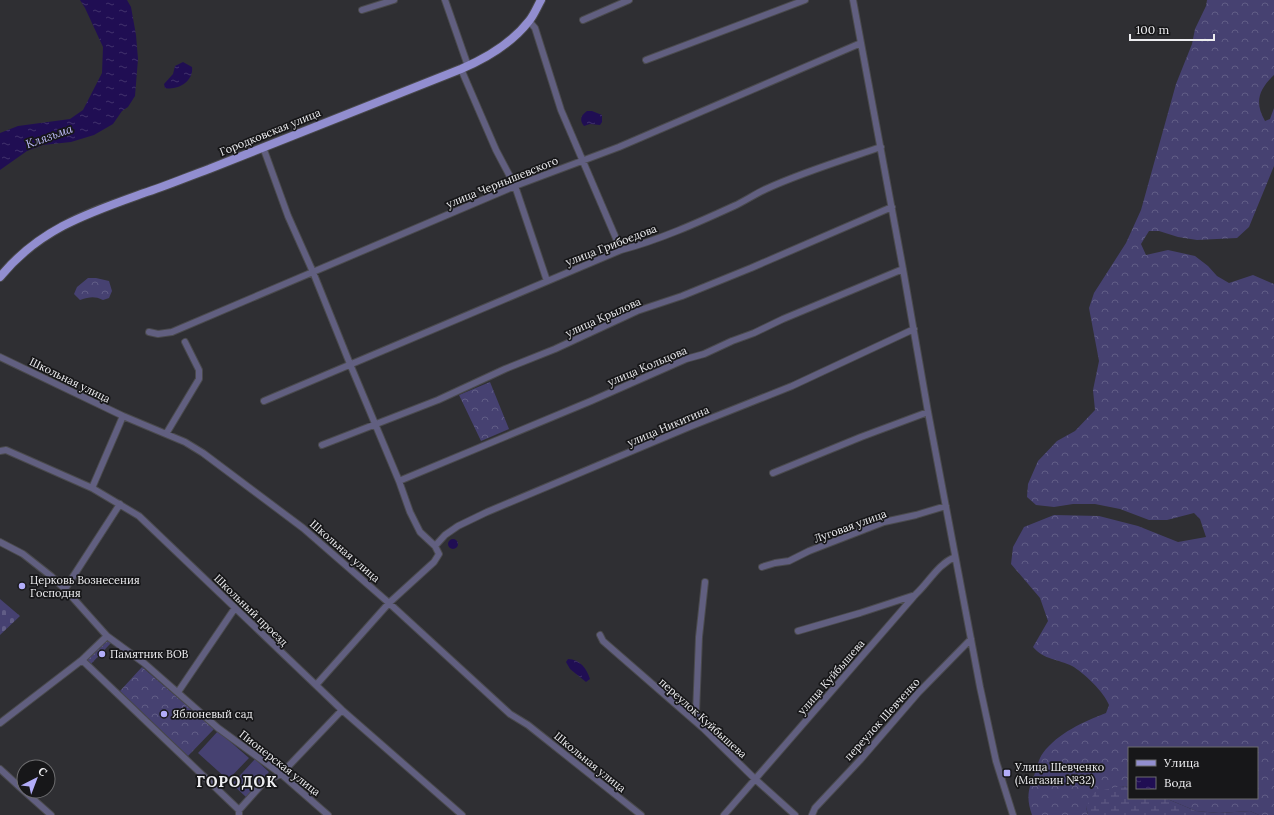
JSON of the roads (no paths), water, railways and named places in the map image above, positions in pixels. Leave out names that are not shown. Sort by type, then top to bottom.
[{"type":"main road","name":"Городковская улица","points":[[0,277],[12,263],[38,240],[69,222],[465,68],[498,50],[509,42],[529,21],[541,0]]},
{"type":"street","points":[[362,10],[394,0]]},
{"type":"street","points":[[445,0],[465,68],[496,150],[516,186],[547,281]]},
{"type":"street","points":[[583,20],[629,0]]},
{"type":"street","points":[[646,60],[804,0]]},
{"type":"street","points":[[853,0],[971,639],[996,761],[1013,815]]},
{"type":"street","points":[[529,21],[536,28],[561,110],[584,161],[620,250]]},
{"type":"street","name":"улица Чернышевского","points":[[149,332],[158,334],[172,332],[516,186],[584,161],[705,111],[861,43]]},
{"type":"street","points":[[263,147],[288,216],[313,272],[399,481],[410,512],[420,532],[434,546],[439,554],[434,562],[389,603],[316,685]]},
{"type":"street","name":"улица Грибоедова","points":[[264,401],[620,250],[639,245],[735,206],[766,189],[881,147]]},
{"type":"street","name":"улица Крылова","points":[[322,444],[438,400],[505,369],[555,349],[637,311],[682,296],[751,268],[892,207]]},
{"type":"street","name":"улица Кольцова","points":[[399,481],[591,401],[679,362],[704,354],[754,333],[783,319],[903,269]]},
{"type":"street","name":"улица Никитина","points":[[434,546],[445,535],[458,526],[487,512],[689,427],[792,386],[914,329]]},
{"type":"street","points":[[166,434],[199,379],[199,370],[185,342]]},
{"type":"street","name":"Школьная улица","points":[[0,356],[122,416],[185,442],[203,453],[304,528],[389,603],[510,714],[528,725],[641,815]]},
{"type":"street","points":[[773,473],[861,437],[928,412]]},
{"type":"street","points":[[92,488],[122,416]]},
{"type":"street","name":"Школьный проезд","points":[[3,451],[92,488],[139,516],[342,710],[462,815]]},
{"type":"street","points":[[65,589],[120,504]]},
{"type":"street","name":"Луговая улица","points":[[762,567],[788,561],[809,551],[884,522],[916,515],[946,506]]},
{"type":"street","name":"Пионерская улица","points":[[0,542],[22,554],[65,589],[107,636],[144,663],[218,728],[281,774],[328,815]]},
{"type":"street","name":"улица Куйбышева","points":[[724,815],[916,594],[925,586],[943,564],[955,557]]},
{"type":"street","points":[[704,582],[696,713],[704,729]]},
{"type":"street","points":[[798,631],[860,614],[916,594]]},
{"type":"street","points":[[178,692],[235,608]]},
{"type":"street","name":"переулок Куйбышева","points":[[600,635],[602,642],[704,729],[755,779],[795,815]]},
{"type":"street","points":[[0,723],[82,660],[107,636]]},
{"type":"street","name":"переулок Шевченко","points":[[812,815],[815,808],[861,759],[918,693],[971,639]]},
{"type":"street","points":[[82,660],[239,813],[264,782],[281,774],[342,710]]},
{"type":"street","points":[[0,769],[16,784]]},
{"type":"street","points":[[33,799],[51,815]]},
{"type":"water","name":"Клязьма","points":[[80,0],[127,0],[131,7],[136,35],[138,59],[135,96],[128,107],[122,111],[113,124],[94,135],[71,142],[43,145],[27,151],[0,170],[0,133],[18,126],[70,119],[83,110],[102,73],[103,47]]},
{"type":"water","points":[[183,62],[192,67],[192,72],[188,81],[175,88],[165,88],[164,84],[173,74],[175,66]]},
{"type":"water","points":[[587,111],[592,111],[602,115],[602,122],[600,125],[590,124],[584,126],[581,118]]},
{"type":"water","points":[[451,539],[455,539],[458,544],[455,549],[451,549],[448,546],[448,542]]},
{"type":"water","points":[[568,659],[572,659],[582,665],[590,679],[586,682],[570,669],[566,662]]},
{"type":"place","name":"Церковь Вознесения Господня","points":[[22,586]]},
{"type":"place","name":"Памятник ВОВ","points":[[102,654]]},
{"type":"place","name":"Яблоневый сад","points":[[164,714]]},
{"type":"place","name":"Улица Шевченко (Магазин №32)","points":[[1007,773]]},
{"type":"district","name":"ГОРОДОК","points":[[237,781]]}]
